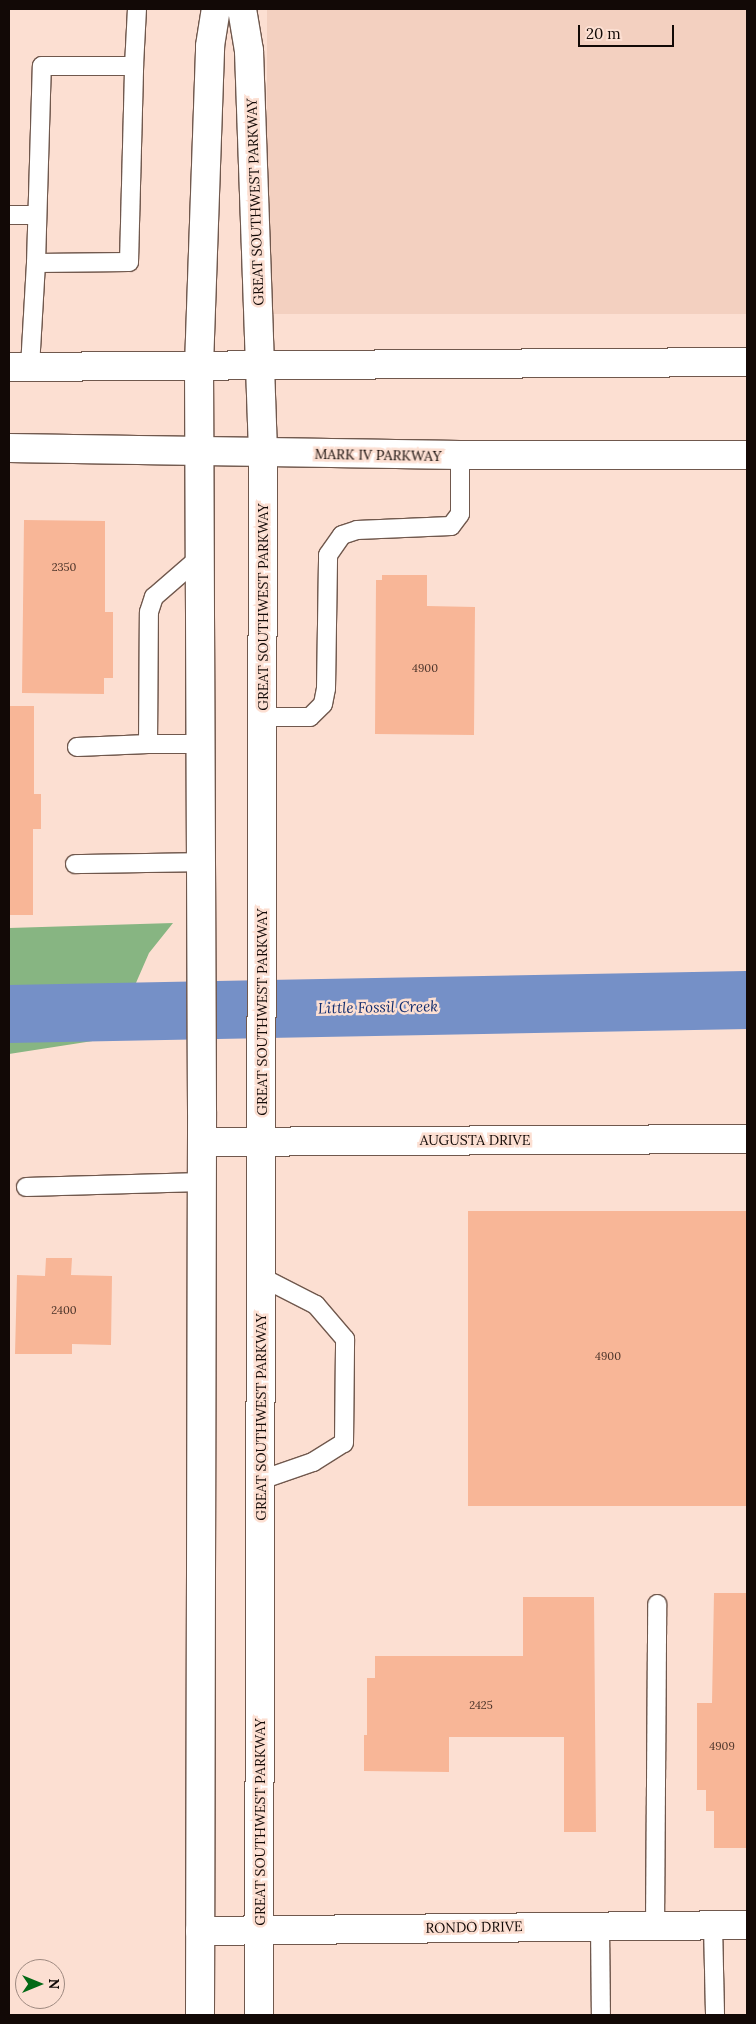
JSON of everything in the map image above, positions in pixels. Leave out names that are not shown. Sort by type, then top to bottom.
[{"type":"street","points":[[200,2015],[202,1111],[199,366],[210,46],[216,9]]},
{"type":"street","name":"GREAT SOUTHWEST PARKWAY","points":[[242,9],[249,51],[263,453],[259,2015]]},
{"type":"street","points":[[20,367],[747,362]]},
{"type":"street","name":"MARK IV PARKWAY","points":[[9,448],[460,456],[747,455]]},
{"type":"street","name":"AUGUSTA DRIVE","points":[[202,1142],[747,1139]]},
{"type":"street","name":"RONDO DRIVE","points":[[200,1931],[747,1925]]},
{"type":"lane","points":[[36,263],[129,262],[137,9]]},
{"type":"lane","points":[[20,367],[36,263],[42,66],[134,66]]},
{"type":"lane","points":[[9,215],[37,215]]},
{"type":"lane","points":[[263,717],[310,717],[322,704],[326,688],[328,555],[342,535],[357,530],[451,526],[460,514],[460,456]]},
{"type":"lane","points":[[148,744],[149,612],[154,597],[200,557]]},
{"type":"lane","points":[[77,747],[200,744]]},
{"type":"lane","points":[[75,864],[201,862]]},
{"type":"lane","points":[[26,1187],[202,1182]]},
{"type":"lane","points":[[261,1277],[316,1305],[345,1339],[344,1443],[313,1462],[261,1480]]},
{"type":"lane","points":[[655,1926],[657,1604]]},
{"type":"lane","points":[[713,1925],[715,2015]]},
{"type":"lane","points":[[600,1926],[601,2015]]},
{"type":"shaded area","points":[[267,9],[747,9],[747,314],[267,314]]},
{"type":"green space","points":[[173,923],[149,953],[112,1038],[9,1054],[9,928]]},
{"type":"building","points":[[24,520],[105,521],[105,612],[113,612],[113,678],[104,678],[104,694],[22,693]]},
{"type":"building","points":[[382,575],[427,575],[427,606],[475,607],[474,735],[375,734],[376,580],[382,580]]},
{"type":"building","points":[[9,706],[34,706],[34,794],[41,794],[41,829],[33,829],[33,915],[9,915]]},
{"type":"building","points":[[468,1211],[747,1211],[747,1506],[468,1506]]},
{"type":"building","points":[[46,1258],[72,1258],[71,1275],[112,1276],[111,1345],[72,1344],[72,1354],[15,1354],[17,1275],[45,1276]]},
{"type":"building","points":[[714,1593],[747,1593],[747,1848],[714,1848],[714,1811],[706,1811],[706,1790],[697,1790],[697,1703],[712,1703]]},
{"type":"building","points":[[523,1597],[594,1597],[596,1832],[564,1832],[564,1737],[449,1737],[449,1772],[364,1771],[364,1735],[367,1735],[367,1678],[375,1678],[375,1656],[523,1656]]},
{"type":"waterway","name":"Little Fossil Creek","points":[[9,1014],[747,1000]]}]
